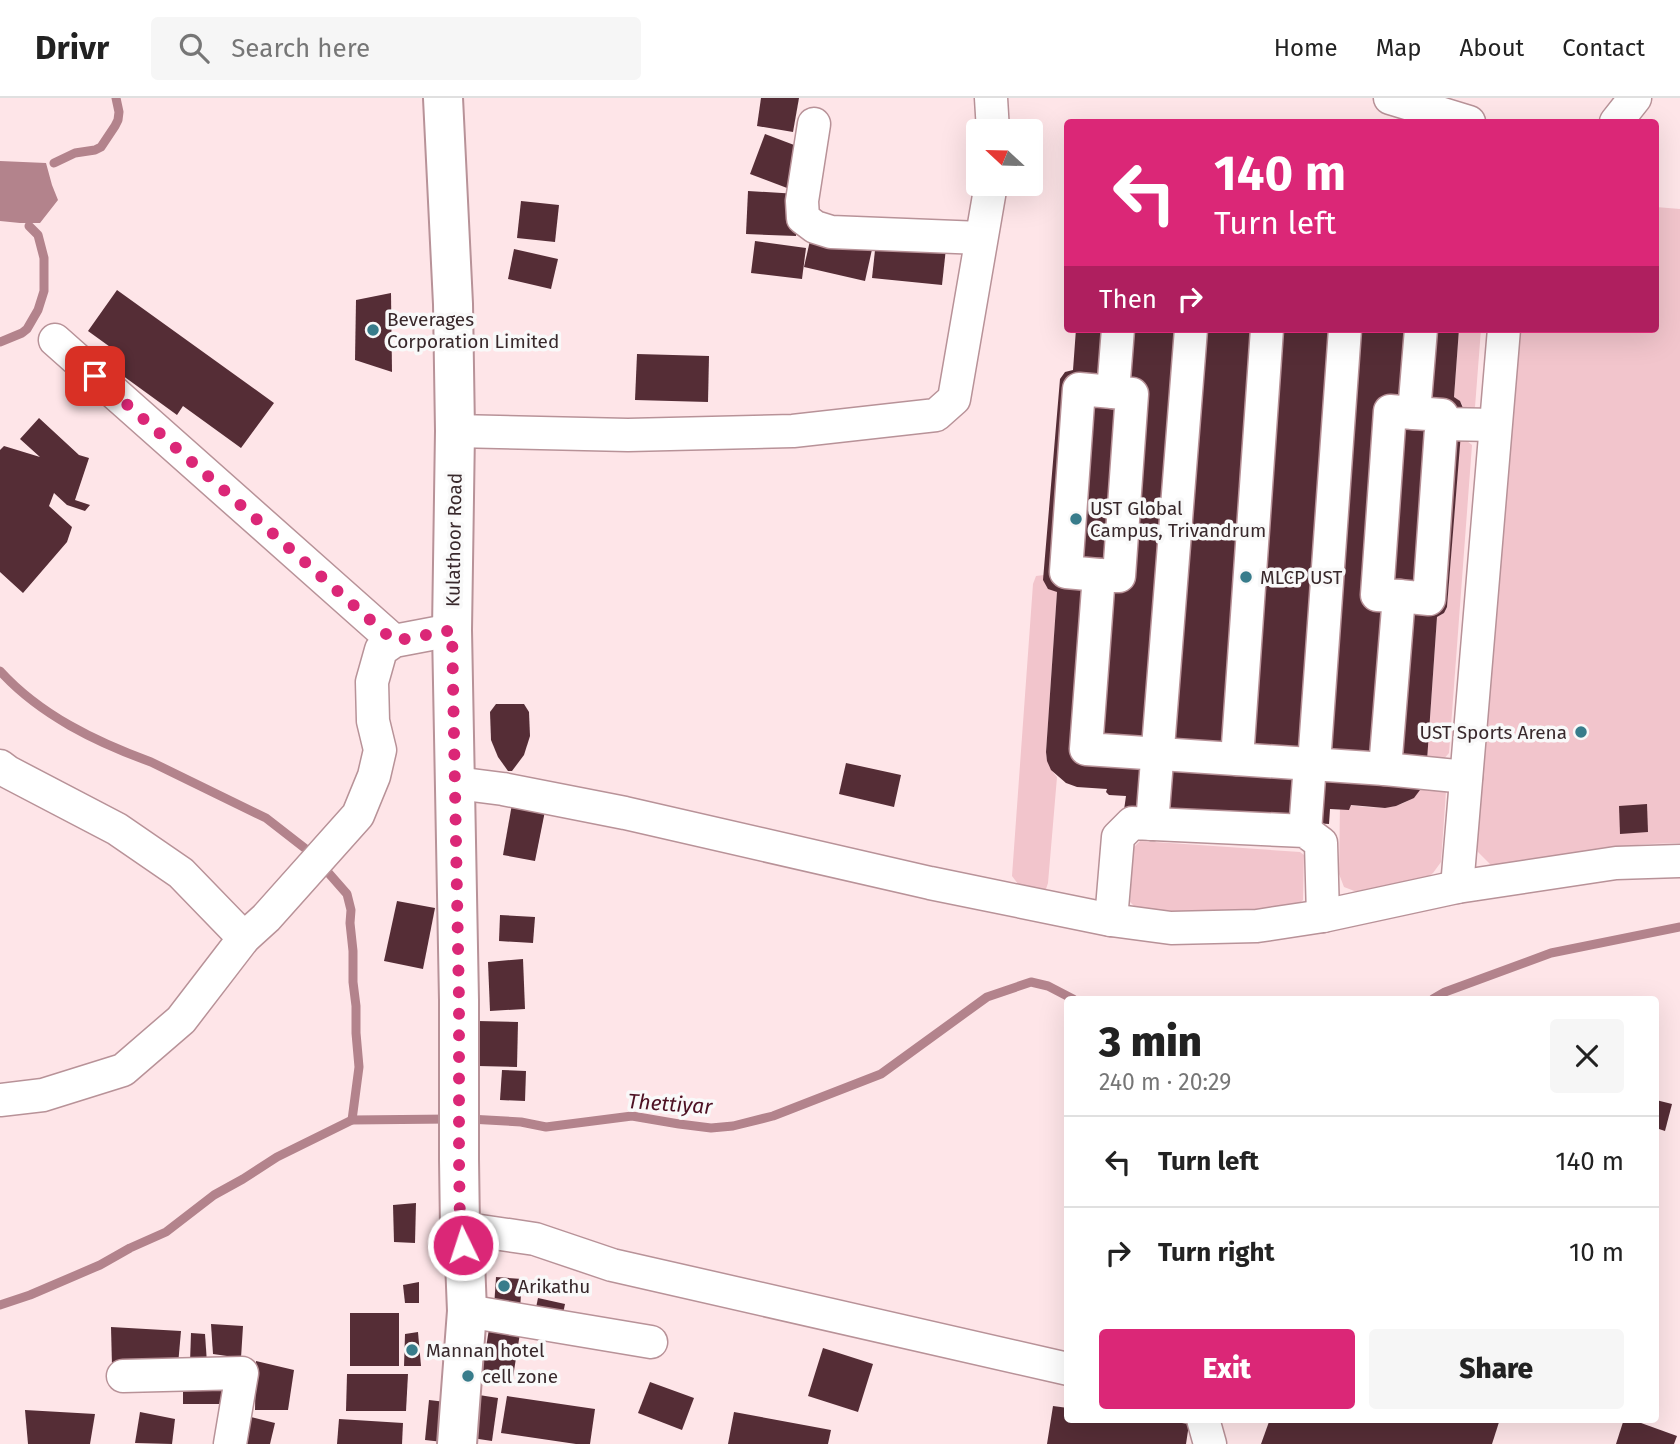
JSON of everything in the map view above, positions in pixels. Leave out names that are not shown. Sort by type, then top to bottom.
[{"type":"main road","name":"Kulathoor Road","points":[[443,98],[456,431],[452,630],[460,1228],[465,1261],[467,1311],[457,1444]]},
{"type":"street","points":[[990,98],[992,119]]},
{"type":"street","points":[[1390,98],[1459,119]]},
{"type":"street","points":[[1618,119],[1636,98]]},
{"type":"street","points":[[814,124],[802,201],[803,218],[815,227],[831,232],[981,238]]},
{"type":"street","points":[[456,431],[628,435],[793,430],[936,415],[954,399],[988,196]]},
{"type":"street","points":[[1114,392],[1118,333]]},
{"type":"street","points":[[1152,824],[1191,333]]},
{"type":"street","points":[[1237,759],[1267,333]]},
{"type":"street","points":[[1305,831],[1345,333]]},
{"type":"street","points":[[1421,333],[1428,418],[1429,598],[1377,595],[1390,411],[1428,418],[1496,425]]},
{"type":"street","points":[[1457,887],[1504,333]]},
{"type":"street","points":[[55,340],[394,641]]},
{"type":"street","points":[[1079,389],[1114,392],[1132,394],[1119,576],[1066,572],[1079,389]]},
{"type":"street","points":[[1099,575],[1086,749],[1466,777]]},
{"type":"street","points":[[1385,769],[1399,596]]},
{"type":"street","points":[[0,1100],[43,1095],[123,1070],[181,1020],[255,928],[359,815],[374,776],[380,750],[373,721],[372,682],[381,650],[394,641],[452,630]]},
{"type":"street","points":[[0,766],[117,830],[255,928]]},
{"type":"street","points":[[456,783],[503,789],[625,813],[930,883],[1111,920],[1171,928],[1257,926],[1323,916],[1457,887],[1616,863],[1680,861]]},
{"type":"street","points":[[1111,920],[1118,837],[1132,823],[1305,831],[1321,843],[1323,916]]},
{"type":"street","points":[[460,1228],[535,1239],[612,1265],[1064,1368]]},
{"type":"street","points":[[467,1311],[651,1342]]},
{"type":"street","points":[[123,1376],[242,1373],[230,1444]]},
{"type":"street","points":[[1204,1423],[1210,1444]]},
{"type":"shaded area","points":[[0,161],[46,163],[58,200],[40,223],[0,221]]},
{"type":"shaded area","points":[[1659,207],[1680,209],[1680,843],[1601,848],[1505,866],[1491,865],[1478,852],[1475,837],[1514,333],[1659,333]]},
{"type":"shaded area","points":[[1459,333],[1481,333],[1475,407],[1471,411],[1463,411],[1462,404],[1454,397]]},
{"type":"shaded area","points":[[1460,440],[1472,445],[1449,753],[1442,761],[1427,761],[1437,617],[1444,613],[1447,607]]},
{"type":"shaded area","points":[[1044,575],[1057,592],[1046,752],[1049,766],[1057,777],[1048,883],[1046,889],[1040,889],[1018,884],[1012,876],[1033,584],[1036,576]]},
{"type":"shaded area","points":[[1424,781],[1440,783],[1446,791],[1441,862],[1433,873],[1425,879],[1357,892],[1344,887],[1339,874],[1340,804],[1376,808],[1399,805],[1409,800]]},
{"type":"shaded area","points":[[1140,841],[1300,852],[1304,855],[1303,900],[1296,907],[1250,911],[1174,913],[1138,910],[1130,902],[1133,848]]},
{"type":"building","points":[[761,98],[799,98],[793,132],[757,126]]},
{"type":"building","points":[[765,134],[810,151],[795,191],[750,174]]},
{"type":"building","points":[[748,191],[798,194],[796,236],[746,234]]},
{"type":"building","points":[[521,201],[559,205],[555,242],[517,238]]},
{"type":"building","points":[[814,223],[875,236],[865,281],[804,267]]},
{"type":"building","points":[[877,232],[947,239],[942,285],[872,278]]},
{"type":"building","points":[[755,241],[806,248],[802,279],[751,273]]},
{"type":"building","points":[[514,249],[558,259],[551,289],[508,279]]},
{"type":"building","points":[[117,290],[274,403],[241,448],[183,406],[177,415],[115,370],[124,357],[88,331]]},
{"type":"building","name":"Beverages Corporation Limited","points":[[391,293],[392,372],[355,360],[356,300]]},
{"type":"building","name":"MLCP UST","points":[[1076,333],[1459,333],[1454,397],[1460,401],[1463,408],[1447,607],[1444,613],[1437,617],[1426,775],[1414,798],[1385,808],[1351,805],[1349,810],[1330,809],[1329,824],[1124,810],[1126,796],[1109,795],[1107,789],[1077,787],[1066,783],[1051,770],[1046,752],[1057,592],[1048,589],[1043,580],[1060,379],[1065,372],[1073,370]]},
{"type":"building","points":[[637,354],[709,356],[708,402],[635,400]]},
{"type":"building","points":[[39,418],[79,455],[89,458],[75,500],[90,505],[85,511],[67,505],[54,493],[49,506],[72,527],[67,542],[23,593],[0,572],[0,450],[4,446],[40,457],[20,439]]},
{"type":"building","points":[[496,704],[524,704],[529,712],[530,736],[524,755],[512,771],[508,771],[498,757],[491,740],[490,712]]},
{"type":"building","points":[[846,763],[901,775],[894,807],[839,794]]},
{"type":"building","points":[[512,804],[545,811],[535,861],[503,855]]},
{"type":"building","points":[[1647,804],[1648,832],[1620,834],[1619,806]]},
{"type":"building","points":[[397,901],[435,908],[423,969],[384,961]]},
{"type":"building","points":[[500,915],[535,917],[533,943],[499,941]]},
{"type":"building","points":[[523,959],[525,1009],[490,1011],[488,962]]},
{"type":"building","points":[[478,1021],[518,1022],[517,1067],[478,1066]]},
{"type":"building","points":[[502,1070],[526,1071],[525,1101],[500,1100]]},
{"type":"building","points":[[1659,1101],[1672,1104],[1665,1131],[1659,1129]]},
{"type":"building","points":[[416,1203],[415,1243],[394,1242],[393,1205]]},
{"type":"building","points":[[496,1277],[522,1279],[520,1310],[494,1308]]},
{"type":"building","points":[[419,1282],[419,1303],[405,1303],[403,1285]]},
{"type":"building","points":[[538,1298],[565,1304],[560,1328],[533,1322]]},
{"type":"building","points":[[350,1313],[399,1313],[399,1366],[350,1366]]},
{"type":"building","points":[[490,1323],[521,1327],[513,1377],[482,1372]]},
{"type":"building","points":[[211,1324],[243,1326],[241,1358],[213,1354]]},
{"type":"building","points":[[111,1327],[181,1331],[178,1365],[112,1366]]},
{"type":"building","name":"Mannan hotel","points":[[418,1332],[421,1366],[404,1366],[405,1334]]},
{"type":"building","points":[[191,1333],[205,1334],[207,1363],[190,1363]]},
{"type":"building","points":[[823,1348],[873,1364],[858,1412],[808,1396]]},
{"type":"building","points":[[256,1361],[294,1370],[288,1410],[255,1410]]},
{"type":"building","points":[[347,1374],[408,1374],[406,1411],[346,1411]]},
{"type":"building","points":[[183,1381],[228,1382],[226,1404],[183,1404]]},
{"type":"building","points":[[650,1382],[694,1398],[682,1430],[638,1413]]},
{"type":"building","points":[[479,1395],[498,1398],[492,1441],[472,1438]]},
{"type":"building","points":[[507,1396],[595,1409],[590,1444],[501,1433]]},
{"type":"building","points":[[429,1400],[446,1402],[443,1442],[425,1440]]},
{"type":"building","points":[[1053,1406],[1064,1407],[1064,1423],[1189,1424],[1186,1444],[1047,1444]]},
{"type":"building","points":[[25,1410],[95,1414],[90,1444],[28,1444]]},
{"type":"building","points":[[140,1412],[175,1419],[172,1444],[135,1443]]},
{"type":"building","points":[[734,1412],[831,1430],[828,1444],[728,1444]]},
{"type":"building","points":[[251,1417],[275,1423],[270,1444],[243,1444]]},
{"type":"building","points":[[339,1419],[403,1423],[402,1444],[337,1444]]},
{"type":"building","points":[[1269,1423],[1499,1423],[1492,1444],[1261,1444]]},
{"type":"building","points":[[1623,1423],[1641,1423],[1677,1436],[1674,1444],[1616,1444]]},
{"type":"waterway","points":[[54,163],[75,153],[101,147],[118,120],[116,98]]},
{"type":"waterway","points":[[0,342],[27,329],[38,310],[44,291],[44,258],[38,235],[29,226]]},
{"type":"waterway","points":[[0,671],[33,701],[70,726],[266,818],[311,853],[347,894],[351,910],[359,1067],[352,1120]]},
{"type":"waterway","points":[[1438,996],[1551,953],[1680,927]]},
{"type":"waterway","name":"Thettiyar","points":[[469,1119],[521,1122],[546,1127],[632,1116],[711,1128],[733,1126],[773,1116],[881,1074],[987,997],[1031,982],[1048,986],[1067,996]]},
{"type":"waterway","points":[[0,1305],[100,1265],[166,1232],[214,1195],[277,1157],[352,1120],[451,1119]]},
{"type":"place","name":"Beverages Corporation Limited","points":[[373,330]]},
{"type":"place","name":"UST Global Campus, Trivandrum","points":[[1076,519]]},
{"type":"place","name":"MLCP UST","points":[[1246,577]]},
{"type":"place","name":"UST Sports Arena","points":[[1581,732]]},
{"type":"place","name":"Arikathu","points":[[504,1286]]},
{"type":"place","name":"Mannan hotel","points":[[412,1350]]},
{"type":"place","name":"cell zone","points":[[468,1376]]},
{"type":"route","points":[[95,376],[394,641],[452,630],[460,1228],[463,1245]]}]
